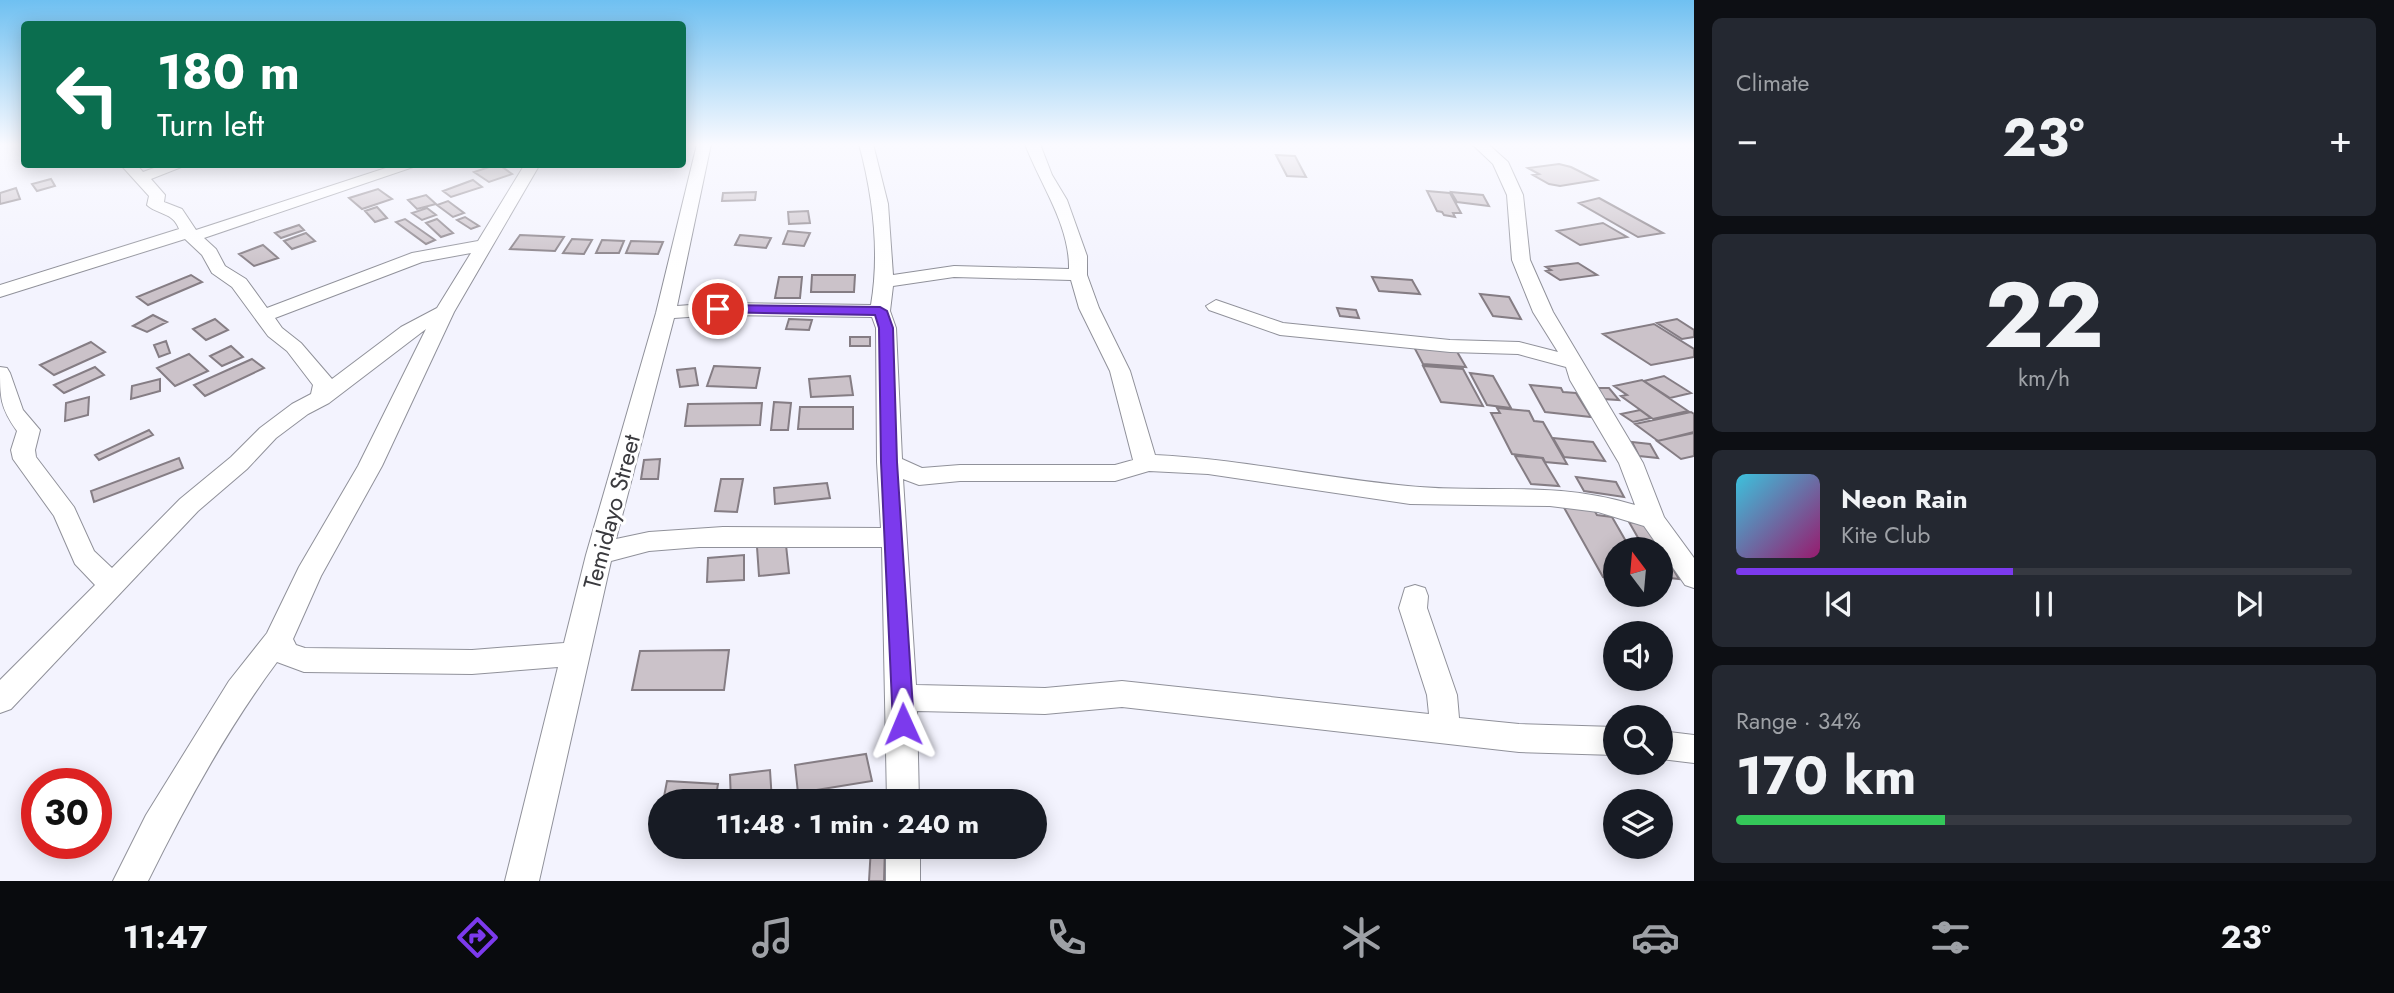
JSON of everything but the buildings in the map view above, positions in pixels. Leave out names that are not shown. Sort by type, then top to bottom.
[{"type":"street","points":[[147,185],[157,195],[155,205],[167,205],[180,215],[191,234],[210,253],[218,269],[239,283],[263,316],[320,377],[324,384],[321,398]]},
{"type":"street","points":[[0,290],[347,185]]},
{"type":"street","points":[[130,881],[158,826],[239,691],[278,640],[308,574],[381,443],[444,312],[520,185]]},
{"type":"street","name":"Temidayo Street","points":[[522,881],[599,555],[666,313],[695,185]]},
{"type":"street","points":[[877,185],[884,284],[880,311],[886,328],[889,462],[903,698],[903,789]]},
{"type":"street","points":[[1050,185],[1059,200],[1078,256],[1078,275],[1089,308],[1120,371],[1146,463]]},
{"type":"street","points":[[1511,185],[1515,195],[1521,260],[1543,312],[1631,463],[1653,520],[1694,578]]},
{"type":"street","points":[[263,316],[418,257],[484,245]]},
{"type":"street","points":[[884,284],[924,274],[1007,272],[1078,275]]},
{"type":"street","points":[[1216,306],[1280,329],[1451,346],[1519,348],[1575,363]]},
{"type":"street","points":[[666,313],[718,309],[880,311]]},
{"type":"street","points":[[0,700],[189,505],[239,463],[268,433],[300,409],[321,398],[408,331],[444,312]]},
{"type":"street","points":[[0,373],[13,413],[29,430],[23,450],[25,459],[65,513],[85,557],[111,585]]},
{"type":"street","points":[[889,462],[919,477],[960,473],[1115,473],[1132,470],[1146,463],[1208,466],[1410,495],[1550,497],[1599,503],[1653,520]]},
{"type":"street","points":[[892,506],[919,477]]},
{"type":"street","points":[[599,555],[625,544],[685,539],[741,536],[894,538]]},
{"type":"street","points":[[1415,596],[1413,608],[1441,695],[1445,730]]},
{"type":"street","points":[[278,640],[286,653],[304,660],[472,662],[575,653]]},
{"type":"street","points":[[903,698],[1045,701],[1122,694],[1280,709],[1519,738],[1603,741]]},
{"type":"street","points":[[1673,746],[1694,749]]},
{"type":"street","points":[[903,859],[903,881]]},
{"type":"route","points":[[718,309],[880,311],[886,328],[889,462],[903,724]]}]
